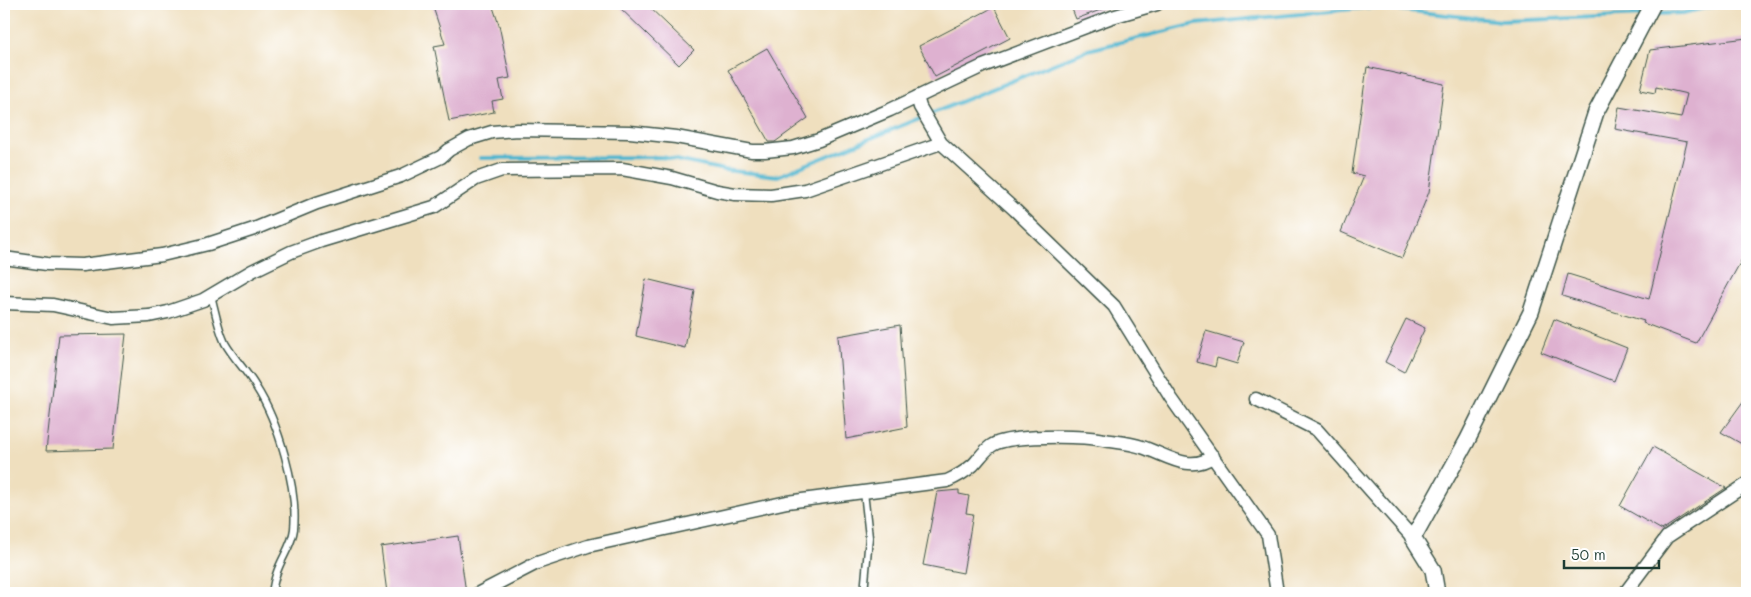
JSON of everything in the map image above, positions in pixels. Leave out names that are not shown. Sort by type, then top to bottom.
[{"type":"street","points":[[4,258],[47,264],[82,266],[162,255],[208,244],[254,229],[317,203],[401,176],[440,158],[449,150],[469,139],[492,132],[517,130],[630,132],[676,137],[738,149],[765,151],[806,144],[890,110],[919,102],[983,66],[1112,17],[1157,4]]},
{"type":"street","points":[[1413,538],[1467,441],[1531,312],[1596,112],[1653,4]]},
{"type":"street","points":[[919,102],[937,138],[1114,306],[1171,398],[1268,535],[1278,593]]},
{"type":"street","points":[[4,303],[52,306],[114,318],[149,316],[168,312],[186,307],[211,296],[252,271],[291,252],[434,206],[476,179],[502,170],[622,169],[672,178],[717,191],[735,194],[771,195],[806,190],[937,138]]},
{"type":"street","points":[[1256,399],[1317,430],[1413,538],[1433,570],[1437,593]]},
{"type":"street","points":[[479,593],[537,563],[579,548],[787,502],[947,481],[964,472],[986,450],[1004,440],[1064,437],[1102,439],[1141,447],[1187,464],[1199,463],[1213,456]]},
{"type":"street","points":[[1625,593],[1667,538],[1747,484]]},
{"type":"lane","points":[[211,296],[217,322],[225,343],[262,396],[276,427],[288,468],[294,530],[289,548],[276,574],[272,593]]},
{"type":"lane","points":[[864,492],[869,536],[864,593]]},
{"type":"building","points":[[432,4],[492,4],[499,25],[510,78],[499,80],[503,99],[492,101],[494,112],[449,121],[434,46],[445,44]]},
{"type":"building","points":[[616,4],[646,4],[694,50],[679,65]]},
{"type":"building","points":[[1070,4],[1114,4],[1114,5],[1076,19]]},
{"type":"building","points":[[994,7],[1010,38],[935,77],[919,46]]},
{"type":"building","points":[[1747,38],[1747,250],[1696,343],[1643,323],[1644,321],[1562,296],[1568,274],[1649,299],[1687,142],[1615,129],[1619,107],[1681,118],[1687,94],[1656,87],[1655,93],[1640,90],[1650,50]]},
{"type":"building","points":[[767,48],[808,118],[775,142],[769,142],[728,70]]},
{"type":"building","points":[[1367,67],[1444,84],[1429,192],[1402,258],[1341,232],[1364,176],[1352,173]]},
{"type":"building","points":[[646,279],[695,291],[685,348],[636,336]]},
{"type":"building","points":[[1406,319],[1425,328],[1404,372],[1385,362]]},
{"type":"building","points":[[1554,319],[1627,348],[1614,381],[1541,352]]},
{"type":"building","points":[[900,325],[907,427],[846,439],[838,336]]},
{"type":"building","points":[[1206,331],[1244,342],[1237,364],[1217,358],[1215,367],[1197,362]]},
{"type":"building","points":[[126,334],[113,449],[46,451],[59,335]]},
{"type":"building","points":[[1747,396],[1747,447],[1721,432]]},
{"type":"building","points":[[1653,447],[1726,488],[1662,530],[1620,506]]},
{"type":"building","points":[[959,490],[959,494],[969,496],[966,513],[973,514],[963,573],[923,565],[937,492]]},
{"type":"building","points":[[458,536],[466,593],[387,593],[381,547]]},
{"type":"waterway","points":[[1653,14],[1683,13],[1722,4]]},
{"type":"waterway","points":[[480,158],[662,157],[724,170],[778,176],[1088,50],[1196,24],[1373,7],[1502,21],[1644,15]]}]
